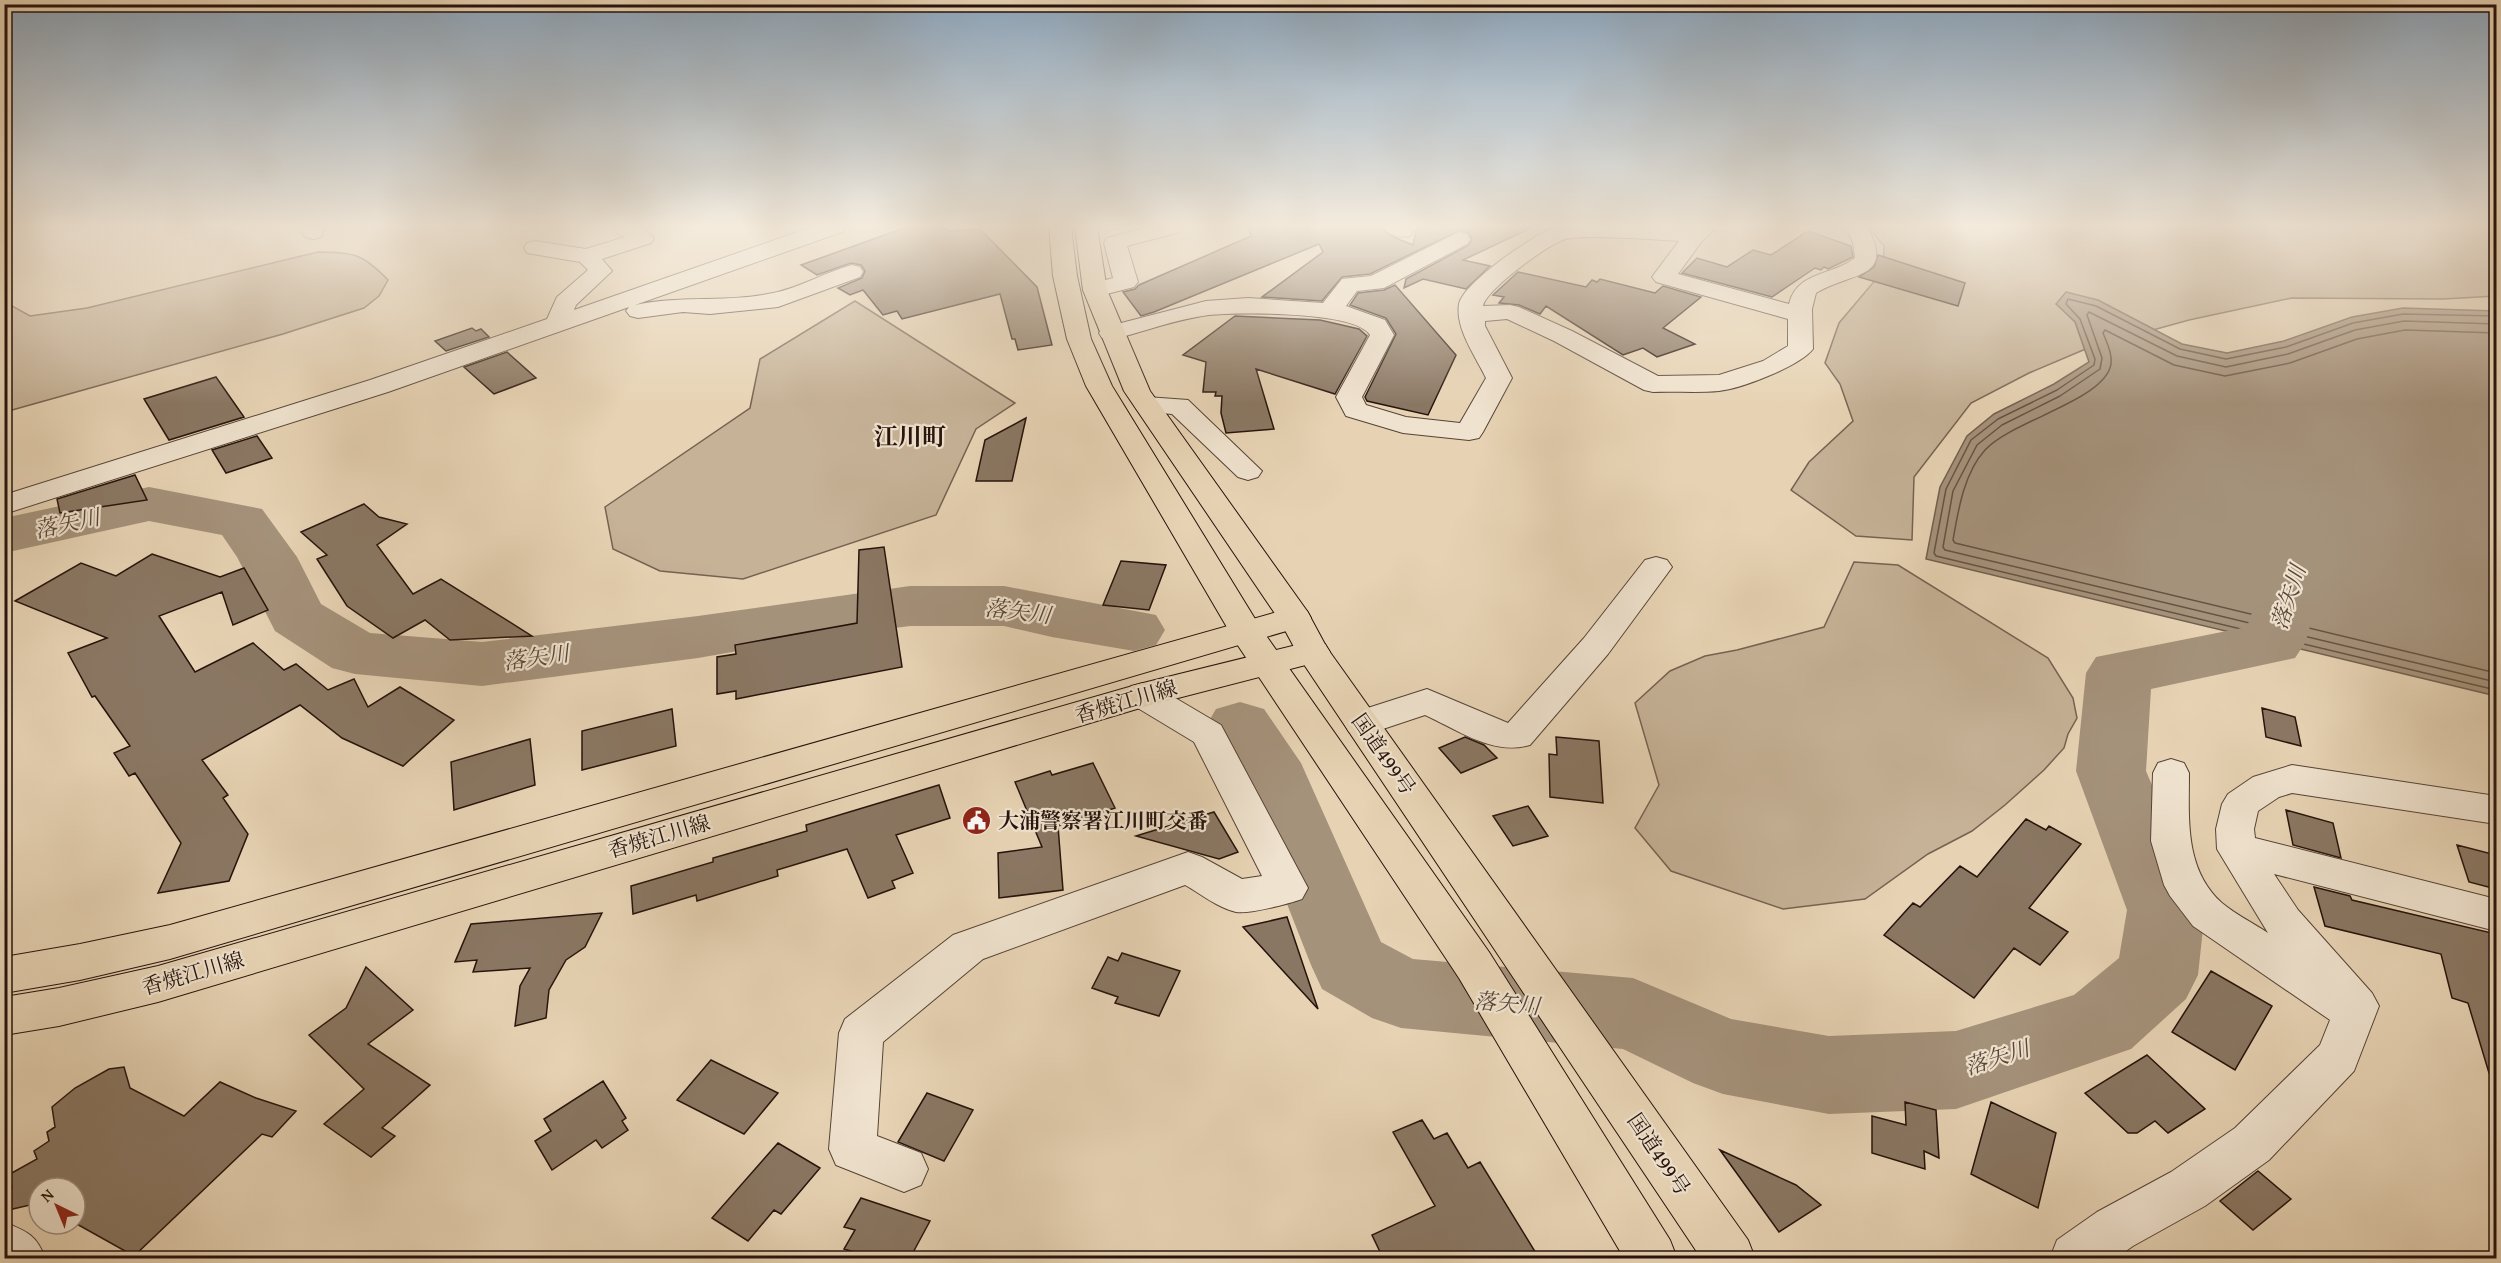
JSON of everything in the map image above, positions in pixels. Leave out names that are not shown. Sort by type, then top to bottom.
[{"type":"main road","points":[[1067,286],[1079,339],[1099,386],[1257,648],[1474,965],[1652,1258]]},
{"type":"main road","name":"国道499号","points":[[1094,286],[1111,333],[1137,391],[1295,618],[1313,652],[1730,1258]]},
{"type":"main road","name":"香焼江川線","points":[[4,1016],[59,1007],[158,984],[1143,695],[1257,648],[1295,618]]},
{"type":"main road","name":"香焼江川線","points":[[4,975],[80,962],[170,942],[1257,648],[1313,652]]},
{"type":"street","points":[[556,325],[565,302],[584,286]]},
{"type":"street","points":[[4,505],[368,390],[665,286]]},
{"type":"street","points":[[607,308],[623,313],[683,305],[710,307],[778,300],[815,286]]},
{"type":"street","points":[[1095,290],[1111,286]]},
{"type":"street","points":[[1330,311],[1349,286]]},
{"type":"street","points":[[1111,333],[1206,308],[1248,305],[1341,312],[1376,325],[1382,335],[1349,397],[1355,410],[1403,425],[1469,432],[1499,378],[1473,326],[1471,304],[1476,292],[1483,286]]},
{"type":"street","points":[[1696,286],[1801,315]]},
{"type":"street","points":[[1472,314],[1510,312],[1563,336],[1653,384],[1721,382],[1762,370],[1788,358],[1800,349],[1801,304],[1807,289],[1813,286]]},
{"type":"street","points":[[1147,405],[1179,406],[1248,471]]},
{"type":"street","points":[[1362,723],[1427,701],[1502,736],[1517,736],[1596,646],[1656,567]]},
{"type":"street","points":[[904,1169],[853,1149],[861,1033],[968,947],[1188,868],[1238,896],[1288,888],[1209,734],[1143,695]]},
{"type":"street","points":[[2171,773],[2170,841],[2184,885],[2207,914],[2259,952],[2354,1014]]},
{"type":"street","points":[[2075,1258],[2115,1229],[2188,1189],[2252,1144],[2338,1057],[2357,1006],[2283,921],[2237,849],[2235,829],[2241,804],[2266,787],[2292,778],[2496,810]]},
{"type":"street","points":[[2237,849],[2496,915]]},
{"type":"street","points":[[4,1247],[20,1258]]},
{"type":"shaded area","points":[[178,286],[385,286],[379,296],[364,308],[283,334],[5,412],[5,302],[30,316],[87,308]]},
{"type":"shaded area","points":[[1870,286],[2496,286],[2496,296],[2443,299],[2292,298],[2189,320],[2088,348],[2029,373],[1971,403],[1914,477],[1912,540],[1856,536],[1791,490],[1809,462],[1853,421],[1840,384],[1825,363],[1839,323]]},
{"type":"shaded area","points":[[855,301],[1015,403],[976,429],[936,515],[743,579],[660,571],[613,549],[605,507],[750,408],[760,359]]},
{"type":"shaded area","points":[[1854,562],[1898,565],[2048,658],[2073,698],[2077,718],[2068,734],[2064,748],[2044,770],[1972,831],[1928,854],[1865,899],[1783,909],[1671,871],[1635,828],[1659,785],[1635,703],[1670,671],[1705,656],[1824,627]]},
{"type":"water","points":[[2066,292],[2098,300],[2182,344],[2227,353],[2284,341],[2352,317],[2403,308],[2496,311],[2496,696],[1926,559],[1940,487],[1967,436],[1994,414],[2054,384],[2089,362],[2075,322],[2056,304]]},
{"type":"building","points":[[843,286],[1036,286],[1052,345],[1018,350],[1015,339],[1012,339],[1000,294],[902,319],[897,311],[883,315],[863,290],[850,295],[838,288]]},
{"type":"building","points":[[1138,286],[1217,286],[1141,316],[1123,292]]},
{"type":"building","points":[[1277,286],[1335,286],[1322,301],[1262,297]]},
{"type":"building","points":[[1396,286],[1456,355],[1428,415],[1367,401],[1365,397],[1396,334],[1386,318],[1350,305],[1358,293],[1384,290]]},
{"type":"building","points":[[1453,286],[1469,286],[1466,289]]},
{"type":"building","points":[[1503,286],[1627,286],[1655,293],[1663,286],[1701,297],[1663,328],[1695,344],[1657,357],[1643,348],[1623,355],[1546,306],[1540,314],[1519,305],[1499,303],[1504,297],[1493,295]]},
{"type":"building","points":[[1731,286],[1788,286],[1772,297]]},
{"type":"building","points":[[1890,286],[1964,286],[1958,306]]},
{"type":"building","points":[[1235,316],[1320,320],[1359,329],[1367,336],[1335,394],[1256,369],[1274,429],[1226,433],[1221,413],[1222,396],[1215,396],[1216,392],[1203,392],[1206,362],[1183,355]]},
{"type":"building","points":[[472,328],[476,331],[481,329],[489,337],[446,351],[435,341]]},
{"type":"building","points":[[507,352],[536,378],[494,394],[464,367]]},
{"type":"building","points":[[216,377],[244,417],[169,440],[144,399]]},
{"type":"building","points":[[1026,418],[1012,481],[976,481],[985,440]]},
{"type":"building","points":[[257,436],[272,458],[226,473],[212,450]]},
{"type":"building","points":[[135,475],[147,500],[60,513],[57,499]]},
{"type":"building","points":[[364,504],[379,517],[407,524],[377,545],[413,594],[441,579],[532,636],[450,640],[425,620],[393,638],[347,606],[317,559],[327,555],[301,532]]},
{"type":"building","points":[[884,547],[902,667],[736,699],[736,691],[717,694],[717,657],[736,654],[735,645],[857,623],[859,550]]},
{"type":"building","points":[[152,554],[220,577],[244,568],[268,610],[233,625],[222,592],[159,616],[195,672],[253,643],[284,670],[296,664],[328,690],[354,679],[368,707],[400,687],[454,720],[403,766],[342,738],[300,705],[202,760],[228,795],[223,798],[248,834],[229,881],[158,893],[181,843],[135,773],[129,776],[114,753],[130,746],[95,696],[92,697],[68,653],[107,638],[15,601],[81,563],[116,576]]},
{"type":"building","points":[[1121,561],[1166,565],[1149,610],[1103,605]]},
{"type":"building","points":[[2262,708],[2295,717],[2301,746],[2266,737]]},
{"type":"building","points":[[672,709],[676,746],[582,770],[582,731]]},
{"type":"building","points":[[1465,737],[1484,745],[1497,758],[1461,773],[1439,748]]},
{"type":"building","points":[[1556,737],[1599,741],[1603,803],[1550,797],[1549,754],[1557,755]]},
{"type":"building","points":[[530,739],[535,785],[454,810],[451,762]]},
{"type":"building","points":[[1093,763],[1115,808],[1058,826],[1063,890],[999,898],[998,853],[1042,847],[1015,782],[1050,771],[1052,775]]},
{"type":"building","points":[[939,785],[950,818],[896,835],[913,873],[892,881],[895,888],[868,898],[847,849],[777,870],[778,876],[697,901],[696,895],[633,914],[631,886],[713,862],[713,858],[807,831],[806,825]]},
{"type":"building","points":[[1528,806],[1548,836],[1513,846],[1493,816]]},
{"type":"building","points":[[2286,810],[2333,823],[2341,858],[2293,845]]},
{"type":"building","points":[[1214,812],[1238,852],[1219,859],[1136,836]]},
{"type":"building","points":[[2026,819],[2046,830],[2049,826],[2081,844],[2029,908],[2068,932],[2040,965],[2014,948],[1974,998],[1884,935],[1913,903],[1920,907],[1960,866],[1977,877]]},
{"type":"building","points":[[2457,845],[2496,855],[2496,889],[2469,882]]},
{"type":"building","points":[[2314,887],[2350,896],[2352,900],[2496,934],[2496,1072],[2489,1073],[2468,1003],[2452,998],[2441,954],[2325,926]]},
{"type":"building","points":[[602,913],[585,947],[566,960],[549,990],[546,1018],[515,1026],[520,986],[530,968],[473,972],[477,960],[455,962],[471,924]]},
{"type":"building","points":[[1287,917],[1318,1009],[1243,927]]},
{"type":"building","points":[[1122,953],[1180,971],[1159,1016],[1115,1003],[1118,997],[1092,988],[1108,957],[1118,961]]},
{"type":"building","points":[[366,967],[413,1010],[368,1044],[430,1085],[382,1128],[395,1136],[371,1157],[324,1124],[364,1089],[309,1035],[346,1008]]},
{"type":"building","points":[[2211,971],[2272,1006],[2235,1070],[2172,1032]]},
{"type":"building","points":[[2147,1055],[2205,1109],[2168,1133],[2155,1121],[2137,1133],[2128,1133],[2085,1093]]},
{"type":"building","points":[[711,1060],[778,1093],[744,1134],[677,1100]]},
{"type":"building","points":[[124,1067],[130,1088],[184,1116],[220,1082],[256,1098],[296,1111],[272,1137],[262,1134],[134,1256],[87,1230],[87,1176],[27,1176],[27,1206],[4,1211],[4,1201],[12,1188],[10,1174],[37,1159],[34,1151],[49,1141],[47,1132],[55,1127],[52,1107],[75,1088],[109,1069]]},
{"type":"building","points":[[603,1081],[626,1118],[622,1121],[628,1130],[602,1148],[596,1140],[552,1170],[535,1141],[551,1131],[544,1119]]},
{"type":"building","points":[[927,1093],[973,1110],[944,1161],[898,1142]]},
{"type":"building","points":[[1905,1102],[1936,1110],[1939,1158],[1924,1151],[1925,1169],[1872,1153],[1872,1116],[1906,1125]]},
{"type":"building","points":[[1991,1102],[2056,1133],[2038,1208],[1971,1174]]},
{"type":"building","points":[[1422,1120],[1434,1139],[1447,1133],[1468,1168],[1480,1162],[1539,1258],[1383,1258],[1372,1235],[1435,1206],[1393,1132]]},
{"type":"building","points":[[778,1143],[820,1168],[781,1214],[774,1210],[748,1241],[712,1218]]},
{"type":"building","points":[[1720,1150],[1796,1185],[1821,1205],[1779,1232]]},
{"type":"building","points":[[2258,1171],[2291,1199],[2253,1230],[2220,1201]]},
{"type":"building","points":[[861,1198],[930,1221],[910,1258],[874,1258],[844,1249],[855,1230],[844,1227]]},
{"type":"waterway","name":"落矢川","points":[[4,536],[149,504],[242,521],[267,557],[297,617],[355,653],[429,661],[482,664],[698,637],[910,606],[1004,606],[1052,617],[1134,630]]},
{"type":"waterway","name":"落矢川","points":[[1240,726],[1266,763],[1351,965],[1401,993],[1633,1014],[1723,1056],[1829,1075],[1956,1070],[2101,1023],[2157,975],[2166,910],[2111,771],[2119,673],[2273,643],[2300,560]]},
{"type":"place","name":"大浦警察署江川町交番","points":[[977,820]]},
{"type":"district","name":"江川町","points":[[910,436]]}]
